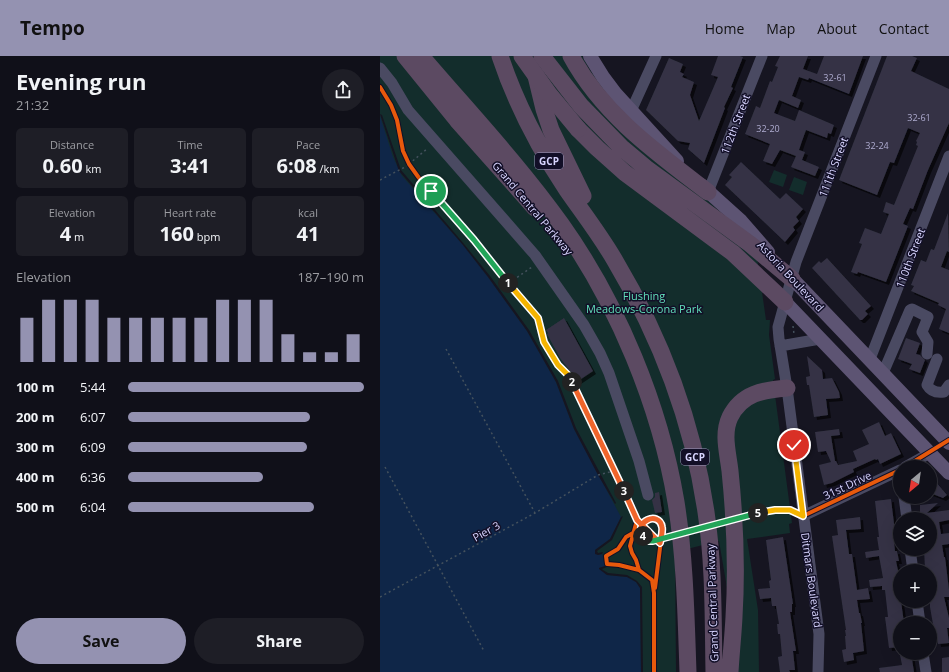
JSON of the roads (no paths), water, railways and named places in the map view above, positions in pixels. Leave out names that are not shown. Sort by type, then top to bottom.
[{"type":"highway","points":[[395,56],[466,130]]},
{"type":"highway","name":"Grand Central Parkway","points":[[405,56],[466,130],[539,213],[570,252],[591,281],[609,312],[640,374]]},
{"type":"highway","name":"Grand Central Parkway","points":[[421,56],[501,149],[565,229],[605,298],[624,336],[655,416],[676,501],[683,559],[688,672]]},
{"type":"highway","name":"Grand Central Parkway","points":[[500,56],[516,100],[536,139],[567,189],[613,257],[643,312],[668,369],[683,412],[698,469],[706,512],[713,593],[714,672]]},
{"type":"highway","points":[[522,56],[549,94],[597,148],[625,173],[733,253],[785,302]]},
{"type":"highway","points":[[533,56],[544,109],[551,130],[613,257]]},
{"type":"highway","points":[[571,56],[588,84],[621,121],[644,143],[708,192]]},
{"type":"highway","points":[[546,62],[591,118],[621,147],[646,168],[750,244],[792,279]]},
{"type":"highway","points":[[730,672],[734,618],[736,555],[733,500],[726,443],[728,423],[734,410],[749,396],[762,390],[787,388]]},
{"type":"main road","name":"Astoria Boulevard","points":[[590,56],[603,77],[631,111],[675,159],[750,231],[792,279],[948,442]]},
{"type":"main road","name":"Astoria Boulevard","points":[[785,302],[949,473]]},
{"type":"main road","points":[[930,453],[948,442]]},
{"type":"street","points":[[631,111],[656,56]]},
{"type":"street","name":"112th Street","points":[[708,192],[762,56]]},
{"type":"street","name":"111th Street","points":[[792,279],[796,262],[876,56]]},
{"type":"street","points":[[380,68],[392,83],[408,110],[540,261],[578,315],[606,365],[639,461],[648,495]]},
{"type":"street","name":"110th Street","points":[[870,359],[949,156]]},
{"type":"street","name":"Ditmars Boulevard","points":[[792,279],[779,321],[778,331],[787,388],[819,634],[818,672]]},
{"type":"street","points":[[883,373],[910,310],[912,309],[928,317],[922,332]]},
{"type":"street","points":[[904,324],[922,332],[928,342],[932,357],[927,385],[929,389],[938,393],[944,392],[949,385]]},
{"type":"street","points":[[780,346],[820,339]]},
{"type":"street","points":[[918,460],[930,453]]},
{"type":"street","name":"31st Drive","points":[[803,516],[893,473]]},
{"type":"street","points":[[924,660],[926,672]]},
{"type":"water","points":[[380,116],[393,157],[402,176],[463,245],[527,331],[556,382],[574,429],[621,517],[610,539],[595,550],[598,555],[602,554],[605,566],[599,568],[607,575],[627,577],[636,582],[640,588],[641,672],[380,672]]},
{"type":"park label","name":"Flushing Meadows-Corona Park","points":[[644,301]]}]
